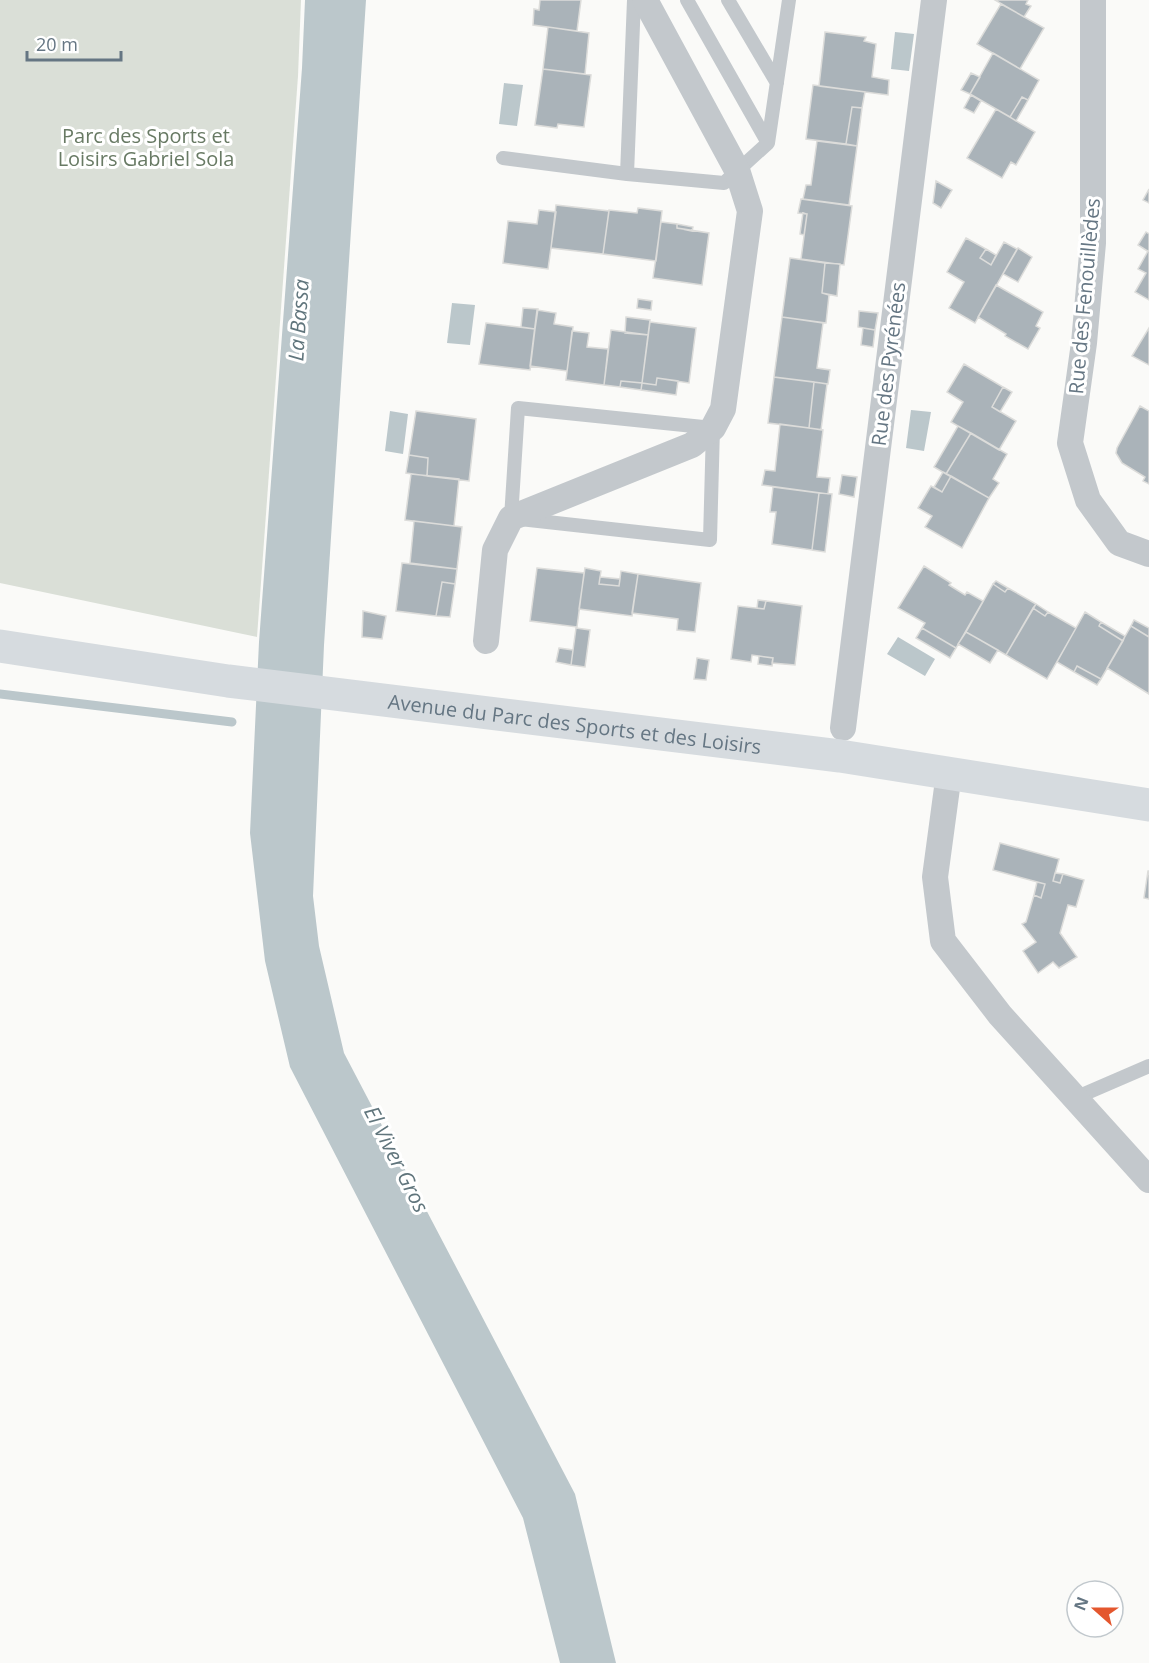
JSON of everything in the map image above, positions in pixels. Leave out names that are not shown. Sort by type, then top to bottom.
[{"type":"main road","name":"Avenue du Parc des Sports et des Loisirs","points":[[0,646],[228,681],[840,756],[1149,805]]},
{"type":"street","points":[[486,641],[495,549],[511,518],[692,445],[713,428],[723,410],[750,211],[737,170],[645,0]]},
{"type":"street","name":"Rue des Pyrénées","points":[[843,728],[934,0]]},
{"type":"street","name":"Rue des Fenouillèdes","points":[[1093,0],[1093,243],[1084,343],[1070,443],[1088,500],[1119,543],[1149,555]]},
{"type":"street","points":[[949,773],[935,877],[943,941],[1000,1015],[1149,1180]]},
{"type":"lane","points":[[627,174],[634,0]]},
{"type":"lane","points":[[687,0],[768,143]]},
{"type":"lane","points":[[728,0],[777,83]]},
{"type":"lane","points":[[503,158],[627,174],[724,183],[768,143],[789,0]]},
{"type":"lane","points":[[518,408],[713,428],[710,540],[511,518],[518,408]]},
{"type":"lane","points":[[1075,1098],[1149,1066]]},
{"type":"green space","name":"Parc des Sports et Loisirs Gabriel Sola","points":[[0,0],[301,0],[298,76],[257,637],[0,583]]},
{"type":"water","points":[[305,0],[366,0],[324,645],[313,896],[319,946],[344,1053],[575,1494],[616,1663],[560,1663],[523,1518],[290,1067],[265,961],[250,833],[259,642],[302,68]]},
{"type":"water","points":[[895,32],[914,34],[909,71],[891,69]]},
{"type":"water","points":[[504,83],[523,85],[517,126],[499,124]]},
{"type":"water","points":[[452,303],[475,305],[470,345],[447,343]]},
{"type":"water","points":[[911,410],[931,412],[924,451],[906,448]]},
{"type":"water","points":[[390,411],[408,414],[403,454],[385,451]]},
{"type":"water","points":[[898,637],[935,659],[925,676],[887,654]]},
{"type":"building","points":[[540,0],[581,0],[577,31],[533,25],[534,9],[539,10]]},
{"type":"building","points":[[995,0],[1028,0],[1026,4],[1031,6],[1024,17]]},
{"type":"building","points":[[1001,4],[1044,28],[1020,69],[977,44]]},
{"type":"building","points":[[548,27],[589,33],[585,74],[543,69]]},
{"type":"building","points":[[825,32],[866,37],[864,41],[876,44],[872,77],[889,80],[888,95],[819,86]]},
{"type":"building","points":[[993,53],[1039,80],[1028,100],[1022,97],[1010,117],[970,94]]},
{"type":"building","points":[[543,69],[591,75],[584,127],[558,124],[557,128],[535,125]]},
{"type":"building","points":[[971,73],[980,77],[970,94],[961,90]]},
{"type":"building","points":[[813,85],[865,92],[862,108],[852,107],[846,144],[806,139]]},
{"type":"building","points":[[971,95],[981,101],[974,113],[964,108]]},
{"type":"building","points":[[1022,97],[1028,100],[1016,121],[1010,117]]},
{"type":"building","points":[[852,107],[862,108],[857,146],[846,144]]},
{"type":"building","points":[[996,109],[1035,132],[1016,165],[1011,162],[1002,178],[967,158]]},
{"type":"building","points":[[817,141],[857,146],[849,205],[803,199],[806,185],[811,185]]},
{"type":"building","points":[[936,181],[952,190],[941,208],[933,203]]},
{"type":"building","points":[[1149,189],[1149,203],[1143,200]]},
{"type":"building","points":[[801,199],[852,206],[844,265],[801,259],[807,214],[798,213]]},
{"type":"building","points":[[556,205],[609,211],[603,254],[551,248]]},
{"type":"building","points":[[638,208],[662,211],[656,261],[603,254],[609,210],[637,213]]},
{"type":"building","points":[[539,210],[556,212],[548,269],[503,263],[508,221],[537,224]]},
{"type":"building","points":[[803,213],[807,214],[804,235],[800,234]]},
{"type":"building","points":[[661,222],[677,224],[677,228],[709,233],[702,285],[653,278]]},
{"type":"building","points":[[677,224],[693,227],[692,231],[677,228]]},
{"type":"building","points":[[1146,232],[1149,234],[1149,252],[1138,245]]},
{"type":"building","points":[[966,238],[986,249],[980,258],[991,265],[1004,242],[1017,249],[975,323],[949,308],[964,282],[947,272]]},
{"type":"building","points":[[1018,248],[1032,257],[1018,282],[1003,274]]},
{"type":"building","points":[[986,249],[996,255],[991,265],[980,258]]},
{"type":"building","points":[[1148,251],[1149,300],[1135,292],[1146,273],[1138,269]]},
{"type":"building","points":[[790,258],[825,263],[822,293],[829,295],[826,323],[782,317]]},
{"type":"building","points":[[825,263],[840,264],[837,296],[822,293]]},
{"type":"building","points":[[996,285],[1043,312],[1036,326],[1040,328],[1028,349],[978,317]]},
{"type":"building","points":[[638,299],[652,301],[651,310],[637,308]]},
{"type":"building","points":[[523,308],[538,309],[535,329],[521,327]]},
{"type":"building","points":[[537,310],[556,313],[554,324],[573,327],[567,371],[530,366]]},
{"type":"building","points":[[859,311],[878,313],[875,330],[858,327]]},
{"type":"building","points":[[626,317],[650,320],[648,335],[625,333]]},
{"type":"building","points":[[782,317],[823,323],[817,368],[830,370],[828,384],[774,377]]},
{"type":"building","points":[[650,322],[696,328],[689,383],[657,378],[656,385],[642,383]]},
{"type":"building","points":[[486,323],[535,329],[530,370],[479,364]]},
{"type":"building","points":[[863,328],[875,330],[873,347],[861,345]]},
{"type":"building","points":[[1149,328],[1149,365],[1132,356]]},
{"type":"building","points":[[611,330],[648,335],[642,383],[621,381],[620,387],[604,385]]},
{"type":"building","points":[[572,331],[589,333],[587,347],[608,349],[604,385],[566,380]]},
{"type":"building","points":[[964,364],[1003,387],[992,407],[1016,421],[999,450],[951,422],[963,402],[947,392]]},
{"type":"building","points":[[774,377],[814,382],[809,428],[768,423]]},
{"type":"building","points":[[657,378],[678,381],[676,395],[641,390],[642,383],[656,385]]},
{"type":"building","points":[[621,381],[642,383],[641,390],[620,387]]},
{"type":"building","points":[[814,382],[827,384],[821,430],[809,428]]},
{"type":"building","points":[[1003,387],[1012,392],[1000,412],[992,407]]},
{"type":"building","points":[[1140,406],[1149,411],[1149,484],[1143,481],[1145,477],[1122,463],[1116,453]]},
{"type":"building","points":[[416,411],[476,419],[469,481],[427,476],[428,458],[409,455]]},
{"type":"building","points":[[780,424],[823,430],[817,477],[830,478],[828,494],[762,485],[765,470],[775,471]]},
{"type":"building","points":[[958,426],[971,433],[946,474],[934,467]]},
{"type":"building","points":[[971,433],[1007,454],[993,479],[999,483],[989,498],[946,474]]},
{"type":"building","points":[[409,455],[428,458],[427,476],[406,473]]},
{"type":"building","points":[[943,472],[951,476],[942,492],[934,487]]},
{"type":"building","points":[[411,474],[459,479],[454,526],[405,520]]},
{"type":"building","points":[[842,475],[857,477],[854,497],[839,494]]},
{"type":"building","points":[[951,476],[989,498],[962,548],[925,527],[932,516],[918,508],[931,486],[942,492]]},
{"type":"building","points":[[773,487],[819,493],[812,550],[772,544],[776,512],[770,512]]},
{"type":"building","points":[[819,493],[832,494],[825,552],[812,550]]},
{"type":"building","points":[[414,521],[462,527],[457,569],[410,563]]},
{"type":"building","points":[[402,563],[457,569],[455,584],[442,582],[436,616],[396,611]]},
{"type":"building","points":[[924,566],[965,595],[967,592],[983,601],[956,648],[922,628],[925,623],[898,608]]},
{"type":"building","points":[[537,568],[584,573],[577,627],[530,621]]},
{"type":"building","points":[[585,568],[601,571],[599,584],[619,586],[621,571],[638,574],[632,616],[579,609]]},
{"type":"building","points":[[638,574],[701,583],[695,632],[677,630],[678,619],[632,613]]},
{"type":"building","points":[[600,577],[620,579],[619,586],[599,584]]},
{"type":"building","points":[[996,581],[1008,588],[1005,592],[993,584]]},
{"type":"building","points":[[442,582],[455,584],[450,617],[436,616]]},
{"type":"building","points":[[993,584],[1005,592],[1008,588],[1036,604],[1006,655],[966,632]]},
{"type":"building","points":[[758,600],[766,601],[764,609],[757,608]]},
{"type":"building","points":[[766,601],[802,606],[795,665],[772,663],[773,658],[752,655],[751,662],[731,659],[738,606],[764,609]]},
{"type":"building","points":[[1036,604],[1048,612],[1045,616],[1033,608]]},
{"type":"building","points":[[1033,608],[1045,616],[1048,612],[1076,628],[1047,679],[1006,655]]},
{"type":"building","points":[[363,611],[386,616],[382,639],[362,637]]},
{"type":"building","points":[[1085,612],[1101,622],[1099,626],[1123,641],[1101,679],[1077,666],[1074,672],[1057,662]]},
{"type":"building","points":[[1134,620],[1149,628],[1149,637],[1131,626]]},
{"type":"building","points":[[1101,622],[1125,636],[1123,641],[1099,626]]},
{"type":"building","points":[[1131,626],[1149,637],[1149,694],[1107,668]]},
{"type":"building","points":[[576,628],[590,630],[585,667],[571,665]]},
{"type":"building","points":[[922,628],[956,648],[950,658],[916,638]]},
{"type":"building","points":[[966,632],[998,650],[990,663],[958,644]]},
{"type":"building","points":[[559,648],[573,650],[571,665],[556,662]]},
{"type":"building","points":[[759,656],[773,658],[772,666],[758,664]]},
{"type":"building","points":[[697,658],[709,660],[706,680],[694,679]]},
{"type":"building","points":[[1077,666],[1101,679],[1097,685],[1074,672]]},
{"type":"building","points":[[1000,843],[1059,859],[1053,881],[1060,883],[1063,874],[1084,880],[1076,907],[1068,905],[1060,933],[1077,957],[1059,968],[1053,962],[1038,973],[1023,951],[1036,942],[1022,924],[1026,922],[1034,895],[1041,898],[1045,884],[993,870]]},
{"type":"building","points":[[1149,871],[1149,899],[1144,898]]},
{"type":"building","points":[[1055,873],[1063,874],[1060,883],[1053,881]]},
{"type":"building","points":[[1037,882],[1045,884],[1041,898],[1034,895]]},
{"type":"waterway","points":[[0,694],[232,722]]},
{"type":"water label","name":"La Bassa","points":[[298,320]]},
{"type":"water label","name":"El Viver Gros","points":[[397,1159]]}]
